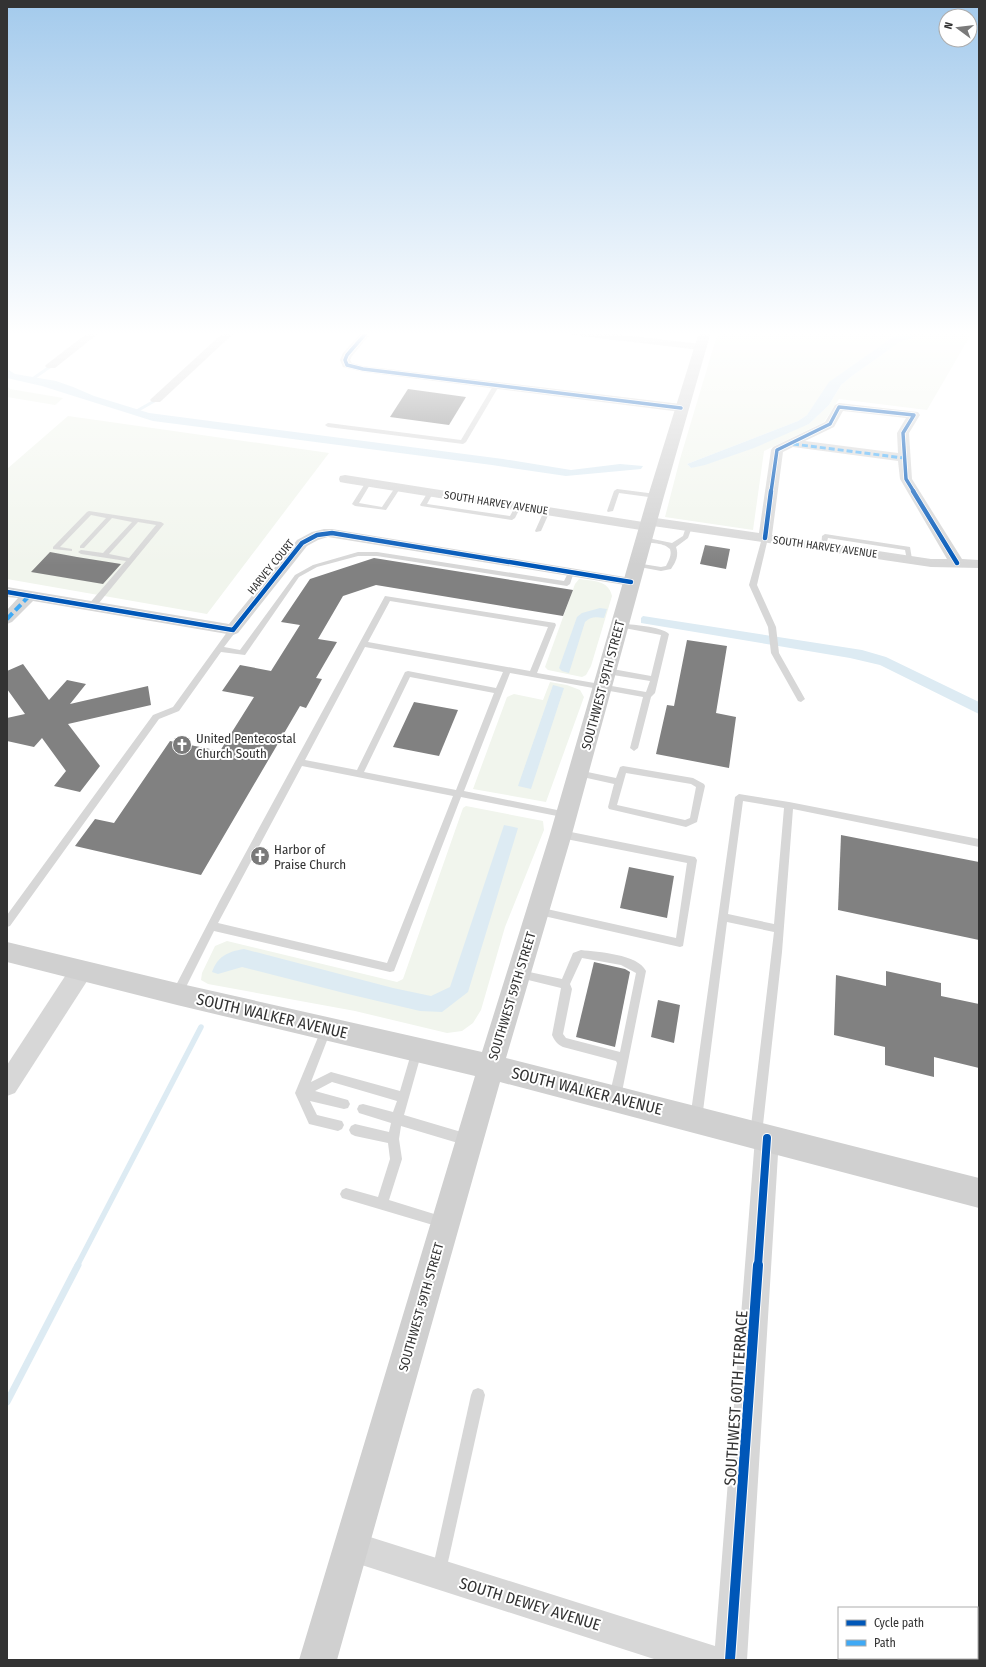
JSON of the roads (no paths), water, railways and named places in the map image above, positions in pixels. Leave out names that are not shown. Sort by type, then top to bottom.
[{"type":"main road","name":"SOUTHWEST 59TH STREET","points":[[318,1660],[518,973],[564,824],[680,410]]},
{"type":"main road","name":"SOUTH WALKER AVENUE","points":[[7,952],[177,994],[491,1066],[979,1193]]},
{"type":"street","points":[[765,538],[777,450],[830,424],[838,410]]},
{"type":"street","points":[[865,410],[914,415],[903,433],[906,479],[957,563]]},
{"type":"street","points":[[791,444],[904,458]]},
{"type":"street","name":"SOUTH HARVEY AVENUE","points":[[344,479],[518,506],[646,529],[689,527],[931,563],[979,564]]},
{"type":"street","name":"HARVEY COURT","points":[[233,630],[302,543],[321,533],[332,533],[571,572],[634,573]]},
{"type":"street","points":[[7,592],[233,630]]},
{"type":"street","points":[[7,619],[29,596]]},
{"type":"street","points":[[7,1086],[81,970]]},
{"type":"street","name":"SOUTHWEST 60TH TERRACE","points":[[730,1660],[762,1137]]},
{"type":"street","name":"SOUTH DEWEY AVENUE","points":[[351,1547],[709,1660]]},
{"type":"lane","points":[[328,425],[463,442],[482,410]]},
{"type":"lane","points":[[368,483],[355,504],[384,509],[398,487]]},
{"type":"lane","points":[[610,511],[617,491],[656,496]]},
{"type":"lane","points":[[430,492],[423,505],[512,518],[518,506]]},
{"type":"lane","points":[[450,509],[457,497]]},
{"type":"lane","points":[[480,514],[487,501]]},
{"type":"lane","points":[[538,531],[547,511]]},
{"type":"lane","points":[[70,550],[56,548],[89,513],[161,524],[91,607]]},
{"type":"lane","points":[[111,516],[82,550],[104,556],[131,560]]},
{"type":"lane","points":[[104,556],[137,520]]},
{"type":"lane","points":[[673,546],[686,537],[689,527]]},
{"type":"lane","points":[[634,573],[669,568],[675,558],[676,551],[673,546],[646,529]]},
{"type":"lane","points":[[765,538],[753,585],[772,627],[775,652],[801,699]]},
{"type":"lane","points":[[219,649],[242,653],[297,576],[315,566],[358,554],[377,554],[567,584],[571,572]]},
{"type":"lane","points":[[177,994],[388,598],[552,625],[533,674]]},
{"type":"lane","points":[[619,625],[662,632],[665,634],[651,693],[647,695],[634,748]]},
{"type":"lane","points":[[7,923],[156,717],[176,709],[233,630]]},
{"type":"lane","points":[[363,644],[533,674],[605,679],[654,679]]},
{"type":"lane","points":[[212,926],[390,968],[506,670]]},
{"type":"lane","points":[[359,774],[408,674],[498,691]]},
{"type":"lane","points":[[605,679],[647,695]]},
{"type":"lane","points":[[300,762],[458,793],[692,860],[680,943],[538,911]]},
{"type":"lane","points":[[622,769],[693,781],[701,786],[694,820],[686,824],[612,808],[619,782],[622,769]]},
{"type":"lane","points":[[578,774],[619,782]]},
{"type":"lane","points":[[696,1119],[739,797],[789,805],[979,843]]},
{"type":"lane","points":[[762,1137],[789,805]]},
{"type":"lane","points":[[723,917],[779,929]]},
{"type":"lane","points":[[565,984],[577,956],[580,954],[620,961],[637,967],[641,971],[623,1062],[614,1098]]},
{"type":"lane","points":[[518,973],[565,984],[568,989],[557,1035],[562,1042],[619,1057],[623,1062]]},
{"type":"lane","points":[[327,1028],[301,1093],[313,1120],[338,1125]]},
{"type":"lane","points":[[382,1204],[396,1159],[393,1139],[397,1119],[418,1049]]},
{"type":"lane","points":[[301,1093],[331,1077],[403,1096]]},
{"type":"lane","points":[[301,1093],[344,1104]]},
{"type":"lane","points":[[363,1109],[470,1140]]},
{"type":"lane","points":[[355,1130],[393,1139]]},
{"type":"lane","points":[[346,1194],[446,1222]]},
{"type":"lane","points":[[439,1575],[478,1395]]},
{"type":"waterway","points":[[135,412],[139,410]]},
{"type":"waterway","points":[[77,1266],[201,1027]]},
{"type":"waterway","points":[[7,1402],[78,1265]]},
{"type":"place","name":"United Pentecostal Church South","points":[[182,745]]},
{"type":"place","name":"Harbor of Praise Church","points":[[260,856]]}]
